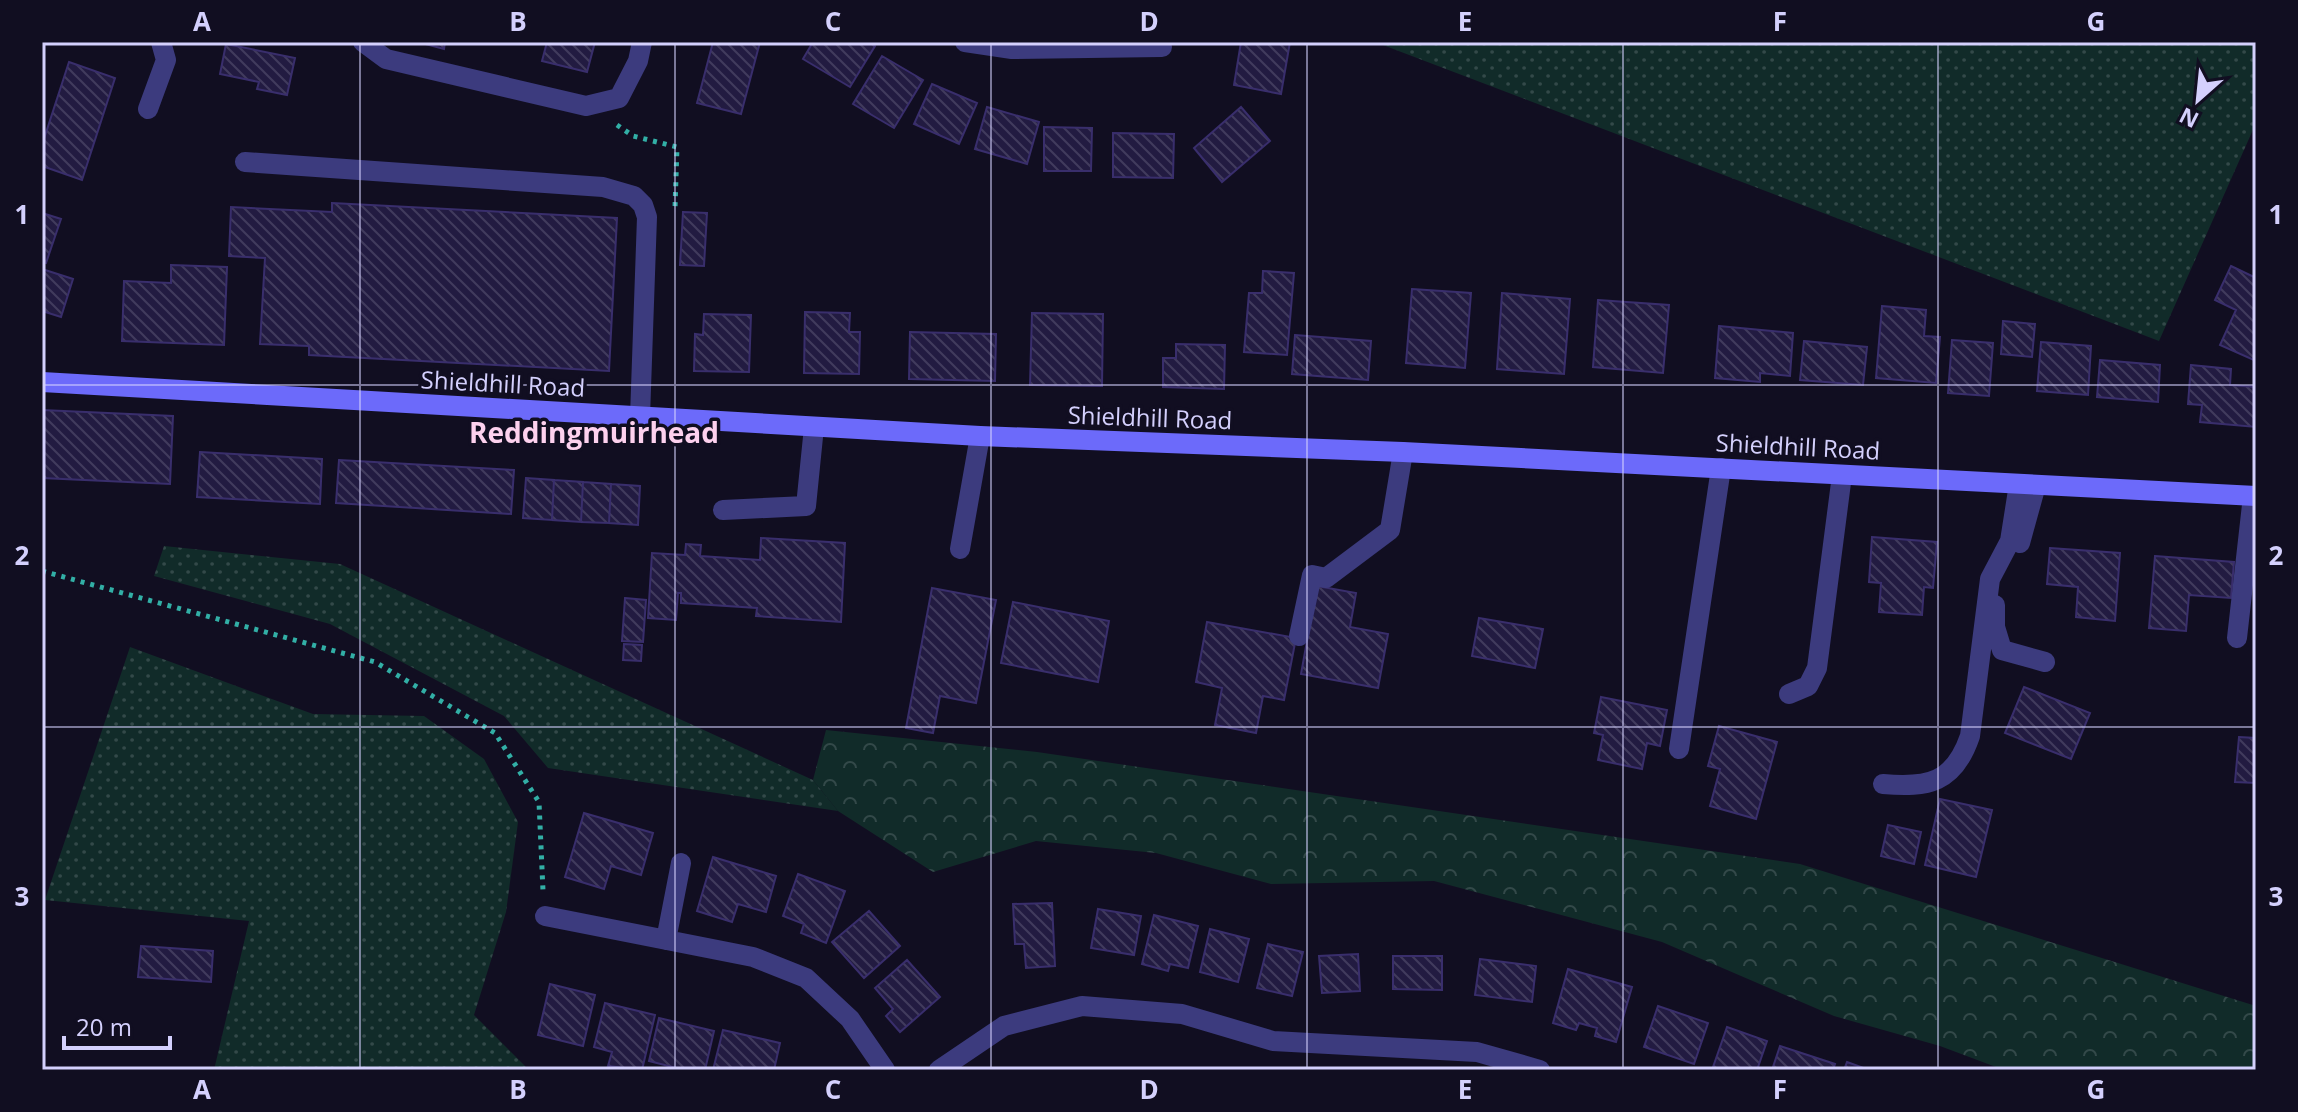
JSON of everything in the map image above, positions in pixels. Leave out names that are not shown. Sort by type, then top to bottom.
[{"type":"main road","name":"Shieldhill Road","points":[[42,382],[980,436],[1403,452],[2255,496]]},
{"type":"street","points":[[148,109],[166,60],[161,42]]},
{"type":"street","points":[[363,42],[386,59],[586,106],[619,98],[638,61],[642,42]]},
{"type":"street","points":[[965,42],[1012,49],[1162,47]]},
{"type":"street","points":[[245,162],[539,181],[613,189],[634,196],[643,205],[647,217],[640,417]]},
{"type":"street","points":[[723,510],[806,506],[814,427]]},
{"type":"street","points":[[960,549],[980,436]]},
{"type":"street","points":[[1299,636],[1312,575],[1326,578],[1390,530],[1403,452]]},
{"type":"street","points":[[1679,749],[1721,468]]},
{"type":"street","points":[[1789,694],[1808,686],[1817,668],[1842,475]]},
{"type":"street","points":[[2027,484],[2025,530],[1995,598],[1995,627],[2002,650],[2045,662]]},
{"type":"street","points":[[1883,784],[1917,787],[1944,776],[1963,755],[1970,736],[1990,579],[2010,541],[2027,484]]},
{"type":"street","points":[[2237,638],[2255,496]]},
{"type":"street","points":[[666,940],[681,863]]},
{"type":"street","points":[[545,916],[753,957],[806,978],[850,1019],[885,1070]]},
{"type":"street","points":[[939,1070],[1004,1026],[1082,1006],[1182,1014],[1273,1041],[1477,1052],[1540,1070]]},
{"type":"path","points":[[42,571],[375,662],[495,733],[539,802],[545,916]]},
{"type":"green space","points":[[1375,42],[2256,42],[2256,123],[2159,341]]},
{"type":"green space","points":[[164,546],[340,564],[813,780],[838,811],[548,768],[504,716],[330,624],[154,576]]},
{"type":"green space","points":[[130,647],[313,714],[424,716],[484,759],[518,822],[506,912],[474,1015],[529,1070],[214,1070],[249,921],[45,900]]},
{"type":"green space","points":[[826,730],[1037,752],[1800,864],[2256,1006],[2256,1070],[2004,1070],[1940,1046],[1834,1016],[1662,942],[1434,881],[1271,884],[1156,853],[1036,841],[933,872],[838,811],[813,780]]},
{"type":"building","points":[[418,42],[445,42],[444,49]]},
{"type":"building","points":[[547,42],[595,42],[587,72],[542,61]]},
{"type":"building","points":[[713,42],[760,42],[741,114],[697,103]]},
{"type":"building","points":[[813,42],[868,42],[875,46],[850,87],[803,59]]},
{"type":"building","points":[[1241,42],[1290,42],[1281,94],[1234,85]]},
{"type":"building","points":[[226,44],[295,58],[287,95],[257,89],[259,82],[220,74]]},
{"type":"building","points":[[882,56],[923,80],[894,128],[853,104]]},
{"type":"building","points":[[69,62],[115,78],[82,180],[42,166],[42,145]]},
{"type":"building","points":[[932,84],[977,103],[959,144],[914,124]]},
{"type":"building","points":[[987,107],[1039,122],[1027,164],[975,149]]},
{"type":"building","points":[[1241,107],[1270,141],[1222,182],[1194,148]]},
{"type":"building","points":[[1044,127],[1092,128],[1091,171],[1044,171]]},
{"type":"building","points":[[1113,133],[1174,134],[1173,178],[1113,177]]},
{"type":"building","points":[[332,203],[617,218],[609,371],[309,355],[309,346],[260,344],[265,258],[229,256],[231,207],[332,212]]},
{"type":"building","points":[[683,212],[707,213],[704,266],[680,265]]},
{"type":"building","points":[[42,213],[61,219],[46,263],[42,262]]},
{"type":"building","points":[[171,265],[227,267],[224,345],[122,341],[124,281],[171,283]]},
{"type":"building","points":[[2231,266],[2256,278],[2256,361],[2220,345],[2236,310],[2215,300]]},
{"type":"building","points":[[42,269],[73,279],[61,317],[42,311]]},
{"type":"building","points":[[1263,271],[1294,273],[1287,355],[1244,352],[1249,293],[1262,293]]},
{"type":"building","points":[[1412,289],[1471,293],[1465,368],[1406,363]]},
{"type":"building","points":[[1502,293],[1570,299],[1564,374],[1497,369]]},
{"type":"building","points":[[1598,300],[1669,305],[1663,373],[1593,367]]},
{"type":"building","points":[[1882,306],[1926,310],[1924,336],[1940,337],[1936,383],[1876,378]]},
{"type":"building","points":[[805,312],[850,313],[849,332],[860,332],[859,374],[804,373]]},
{"type":"building","points":[[1032,313],[1103,314],[1102,386],[1030,385]]},
{"type":"building","points":[[704,314],[751,315],[749,372],[694,371],[695,334],[703,335]]},
{"type":"building","points":[[2003,321],[2035,324],[2032,357],[2001,354]]},
{"type":"building","points":[[1719,326],[1793,333],[1790,376],[1760,373],[1760,382],[1715,378]]},
{"type":"building","points":[[910,332],[996,334],[995,381],[909,379]]},
{"type":"building","points":[[1295,335],[1371,341],[1368,380],[1292,374]]},
{"type":"building","points":[[1952,340],[1993,343],[1989,396],[1948,393]]},
{"type":"building","points":[[1804,341],[1867,347],[1863,385],[1800,380]]},
{"type":"building","points":[[2041,342],[2091,346],[2088,395],[2037,391]]},
{"type":"building","points":[[1176,344],[1225,345],[1224,389],[1163,387],[1163,358],[1176,358]]},
{"type":"building","points":[[2100,360],[2160,365],[2158,402],[2097,397]]},
{"type":"building","points":[[2191,365],[2231,369],[2230,385],[2256,387],[2256,427],[2200,422],[2202,405],[2188,404]]},
{"type":"building","points":[[42,410],[173,416],[170,484],[42,478]]},
{"type":"building","points":[[200,452],[322,459],[320,504],[197,497]]},
{"type":"building","points":[[339,460],[514,470],[511,514],[336,503]]},
{"type":"building","points":[[526,478],[554,480],[552,520],[523,518]]},
{"type":"building","points":[[554,480],[583,482],[581,522],[552,520]]},
{"type":"building","points":[[583,482],[611,484],[609,523],[581,522]]},
{"type":"building","points":[[611,484],[640,486],[638,525],[609,523]]},
{"type":"building","points":[[1872,537],[1937,542],[1933,588],[1924,587],[1922,615],[1879,612],[1881,583],[1869,582]]},
{"type":"building","points":[[761,538],[845,543],[841,622],[756,616],[757,608],[681,603],[681,593],[678,593],[676,620],[648,618],[652,553],[685,555],[686,544],[701,545],[700,556],[760,560]]},
{"type":"building","points":[[2050,548],[2120,553],[2115,621],[2076,617],[2078,587],[2047,584]]},
{"type":"building","points":[[2155,556],[2234,562],[2231,598],[2189,595],[2186,631],[2149,628]]},
{"type":"building","points":[[1317,586],[1356,593],[1350,627],[1388,634],[1378,688],[1301,674]]},
{"type":"building","points":[[932,588],[996,600],[976,703],[940,696],[933,733],[906,728]]},
{"type":"building","points":[[625,598],[646,600],[643,642],[622,641]]},
{"type":"building","points":[[1013,602],[1109,621],[1098,682],[1001,663]]},
{"type":"building","points":[[1479,618],[1543,629],[1535,668],[1472,656]]},
{"type":"building","points":[[1207,622],[1296,638],[1284,700],[1263,696],[1256,733],[1215,725],[1222,688],[1196,682]]},
{"type":"building","points":[[624,644],[642,645],[641,661],[623,660]]},
{"type":"building","points":[[2024,687],[2090,713],[2071,759],[2005,733]]},
{"type":"building","points":[[1601,697],[1667,710],[1660,746],[1647,743],[1642,769],[1598,760],[1603,735],[1594,733]]},
{"type":"building","points":[[1719,726],[1777,742],[1756,819],[1710,806],[1720,769],[1708,766]]},
{"type":"building","points":[[2239,737],[2256,738],[2256,783],[2235,782]]},
{"type":"building","points":[[1940,799],[1992,810],[1976,877],[1925,865]]},
{"type":"building","points":[[584,813],[653,833],[641,875],[611,866],[604,889],[565,877]]},
{"type":"building","points":[[1888,825],[1921,832],[1914,864],[1881,856]]},
{"type":"building","points":[[713,857],[776,876],[766,912],[738,904],[732,922],[697,911]]},
{"type":"building","points":[[798,874],[845,891],[826,943],[801,933],[804,924],[783,916]]},
{"type":"building","points":[[1052,903],[1055,966],[1026,968],[1024,944],[1015,944],[1013,904]]},
{"type":"building","points":[[1098,909],[1141,916],[1134,955],[1091,948]]},
{"type":"building","points":[[869,911],[900,946],[864,978],[832,942]]},
{"type":"building","points":[[1154,915],[1198,926],[1188,968],[1170,964],[1168,971],[1142,964]]},
{"type":"building","points":[[1210,929],[1249,939],[1238,982],[1200,972]]},
{"type":"building","points":[[1268,944],[1303,952],[1292,996],[1257,988]]},
{"type":"building","points":[[141,946],[213,951],[211,982],[138,977]]},
{"type":"building","points":[[1358,954],[1360,991],[1322,993],[1319,956]]},
{"type":"building","points":[[1393,956],[1442,956],[1442,990],[1393,989]]},
{"type":"building","points":[[1480,959],[1536,966],[1532,1002],[1475,995]]},
{"type":"building","points":[[907,960],[940,997],[900,1032],[886,1016],[893,1009],[875,988]]},
{"type":"building","points":[[1568,969],[1632,987],[1616,1042],[1595,1036],[1597,1028],[1579,1023],[1576,1030],[1553,1023]]},
{"type":"building","points":[[550,984],[595,995],[583,1046],[538,1035]]},
{"type":"building","points":[[605,1003],[655,1015],[642,1070],[608,1066],[612,1052],[594,1047]]},
{"type":"building","points":[[1658,1006],[1708,1023],[1694,1064],[1644,1047]]},
{"type":"building","points":[[659,1018],[714,1031],[705,1070],[684,1070],[649,1061]]},
{"type":"building","points":[[1727,1027],[1767,1041],[1757,1070],[1712,1070]]},
{"type":"building","points":[[723,1030],[780,1043],[774,1070],[713,1070]]},
{"type":"building","points":[[1780,1046],[1835,1064],[1833,1070],[1772,1070]]},
{"type":"building","points":[[1847,1062],[1869,1070],[1844,1070]]},
{"type":"district","name":"Reddingmuirhead","points":[[594,432]]}]
